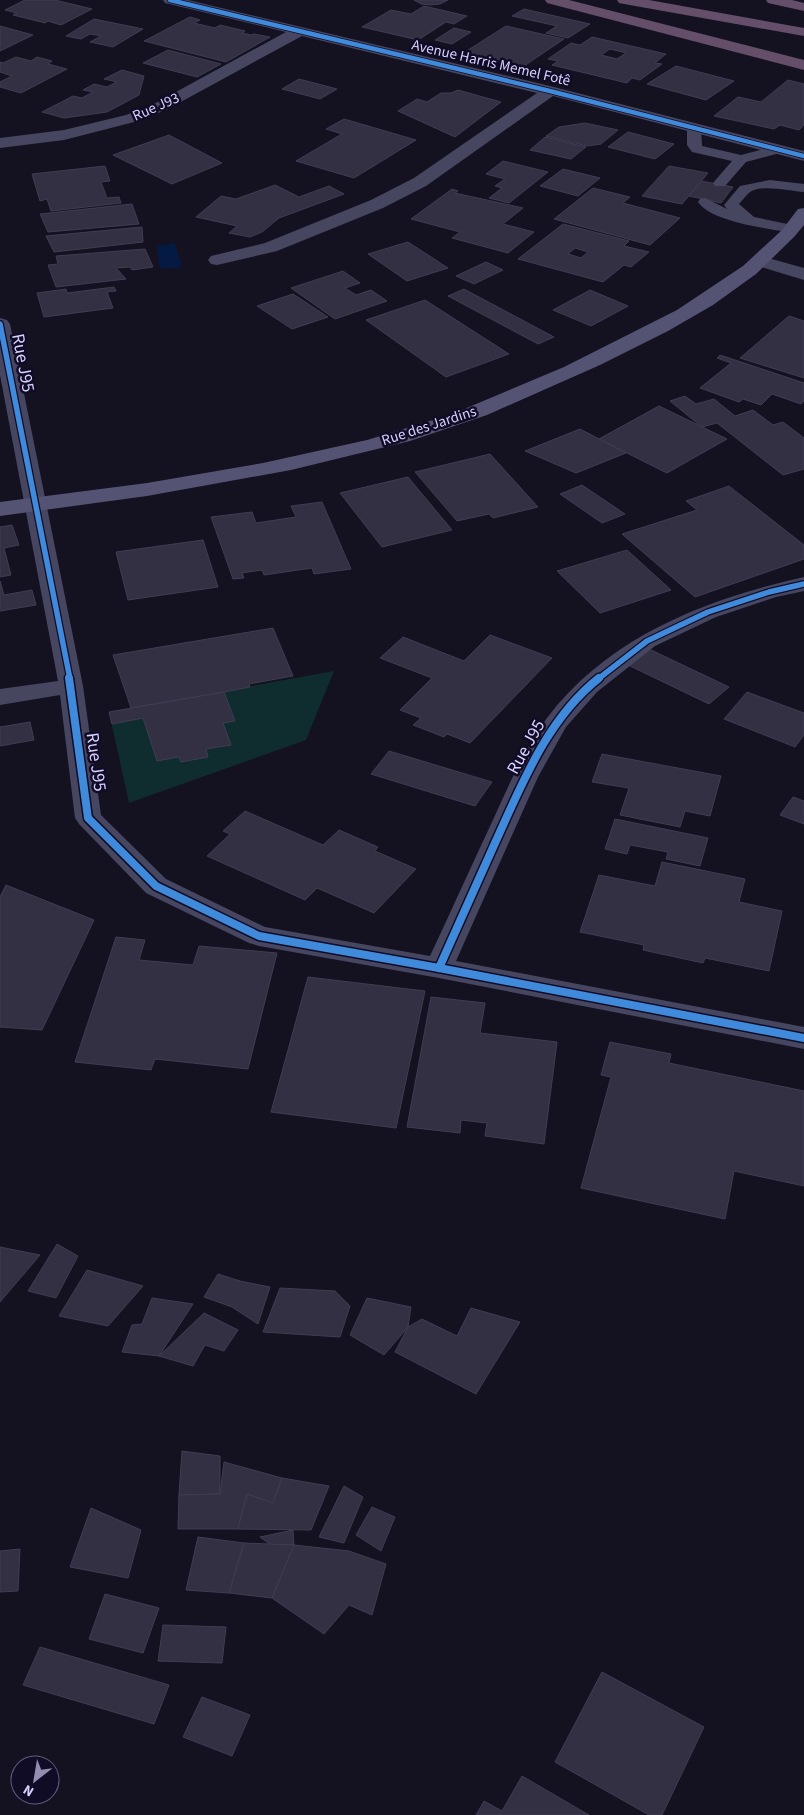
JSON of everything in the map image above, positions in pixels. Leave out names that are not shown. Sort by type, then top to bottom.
[{"type":"highway","points":[[552,0],[804,65]]},
{"type":"highway","points":[[624,0],[804,32]]},
{"type":"highway","points":[[769,5],[804,7]]},
{"type":"highway","points":[[769,5],[804,16]]},
{"type":"main road","name":"Rue des Jardins","points":[[0,509],[174,486],[287,465],[367,446],[455,419],[534,389],[605,356],[703,302],[761,261],[792,229],[804,213]]},
{"type":"street","name":"Avenue Harris Memel Fotê","points":[[170,0],[550,91],[804,156]]},
{"type":"street","name":"Rue J93","points":[[0,142],[64,135],[132,118],[160,107],[298,32]]},
{"type":"street","points":[[217,260],[271,247],[377,204],[420,182],[550,91]]},
{"type":"street","points":[[761,261],[804,274]]},
{"type":"street","name":"Rue J95","points":[[0,324],[71,686],[88,818],[156,886],[259,936],[439,968],[804,1038]]},
{"type":"street","name":"Rue J95","points":[[439,968],[525,778],[556,723],[588,687],[647,641],[708,612],[768,592],[804,584]]},
{"type":"street","points":[[0,697],[71,686]]},
{"type":"lane","points":[[694,128],[694,146],[697,149],[741,159],[775,150]]},
{"type":"lane","points":[[741,159],[723,180],[804,188]]},
{"type":"lane","points":[[748,219],[731,205],[745,189],[770,184]]},
{"type":"lane","points":[[705,202],[708,206],[722,212],[792,229]]},
{"type":"green space","points":[[334,671],[306,740],[129,803],[109,712]]},
{"type":"water","points":[[175,243],[182,267],[160,269],[157,246]]},
{"type":"building","points":[[25,0],[55,0],[92,9],[61,25],[13,15],[17,13],[5,10]]},
{"type":"building","points":[[414,0],[448,0],[440,4],[431,5],[421,4]]},
{"type":"building","points":[[424,6],[467,16],[454,24],[446,22],[418,40],[362,27],[391,10],[411,14]]},
{"type":"building","points":[[524,9],[590,24],[568,38],[546,33],[557,26],[512,16]]},
{"type":"building","points":[[190,17],[200,20],[194,23],[215,28],[220,25],[245,31],[242,33],[270,37],[226,62],[144,41]]},
{"type":"building","points":[[94,19],[143,29],[113,47],[90,42],[101,36],[90,34],[81,39],[66,36]]},
{"type":"building","points":[[0,26],[33,35],[0,51]]},
{"type":"building","points":[[506,26],[564,39],[524,66],[465,52]]},
{"type":"building","points":[[454,28],[471,32],[452,44],[435,40]]},
{"type":"building","points":[[592,37],[666,54],[655,63],[662,64],[640,80],[632,78],[627,83],[552,65],[558,61],[548,59],[571,43],[580,45]],"holes":[[[610,49],[626,53],[617,59],[601,55]]]},
{"type":"building","points":[[168,50],[221,64],[197,77],[143,63]]},
{"type":"building","points":[[16,57],[31,61],[37,57],[52,61],[48,64],[67,69],[21,93],[0,87],[0,82],[12,76],[0,72],[0,62],[3,63]]},
{"type":"building","points":[[676,66],[734,81],[706,100],[647,84]]},
{"type":"building","points":[[122,70],[144,76],[139,95],[107,112],[64,118],[42,112],[73,96],[82,98],[93,92],[83,90],[94,84],[107,87],[117,82],[104,79]]},
{"type":"building","points":[[299,79],[337,89],[320,99],[282,89]]},
{"type":"building","points":[[788,80],[804,84],[804,125],[799,130],[780,125],[774,129],[714,116],[738,97],[761,102]]},
{"type":"building","points":[[458,90],[501,102],[455,137],[398,111],[417,99],[427,102],[441,93],[451,93]]},
{"type":"building","points":[[344,119],[416,140],[354,178],[296,161],[342,134],[326,129]]},
{"type":"building","points":[[585,123],[618,130],[601,144],[587,146],[546,136],[559,127]]},
{"type":"building","points":[[628,132],[674,144],[655,159],[608,147]]},
{"type":"building","points":[[169,135],[222,163],[172,184],[113,155]]},
{"type":"building","points":[[545,137],[586,147],[571,159],[530,150]]},
{"type":"building","points":[[503,161],[548,172],[509,203],[489,198],[502,188],[495,186],[505,179],[486,174]]},
{"type":"building","points":[[105,166],[110,181],[101,182],[107,198],[119,197],[121,203],[51,211],[47,199],[40,201],[32,174]]},
{"type":"building","points":[[669,166],[708,173],[682,204],[642,196]]},
{"type":"building","points":[[563,169],[600,178],[578,196],[540,186]]},
{"type":"building","points":[[701,181],[733,187],[721,203],[689,196]]},
{"type":"building","points":[[275,185],[299,197],[329,186],[344,194],[279,218],[262,232],[250,237],[229,233],[237,226],[196,217],[221,196],[236,199]]},
{"type":"building","points":[[593,188],[630,197],[623,203],[680,218],[650,245],[554,219]]},
{"type":"building","points":[[452,189],[458,191],[455,193],[523,208],[503,224],[534,232],[508,253],[452,238],[460,232],[411,219]]},
{"type":"building","points":[[132,204],[139,224],[48,232],[40,214]]},
{"type":"building","points":[[563,224],[629,241],[624,246],[649,252],[631,267],[624,265],[603,282],[518,259]],"holes":[[[575,248],[588,252],[581,258],[568,254]]]},
{"type":"building","points":[[142,227],[143,242],[54,252],[46,236]]},
{"type":"building","points":[[408,242],[448,268],[407,281],[368,254]]},
{"type":"building","points":[[145,249],[153,267],[132,270],[130,267],[116,268],[126,279],[56,287],[48,265],[58,264],[56,256]]},
{"type":"building","points":[[486,262],[503,270],[474,284],[456,276]]},
{"type":"building","points":[[343,271],[360,283],[345,288],[356,295],[371,290],[387,301],[335,319],[291,288]]},
{"type":"building","points":[[114,287],[116,291],[107,292],[113,308],[44,317],[37,293],[66,289],[67,293]]},
{"type":"building","points":[[464,289],[554,337],[538,344],[448,296]]},
{"type":"building","points":[[590,290],[628,306],[591,326],[553,310]]},
{"type":"building","points":[[293,294],[328,317],[292,329],[257,306]]},
{"type":"building","points":[[425,300],[509,354],[446,377],[366,320]]},
{"type":"building","points":[[789,316],[804,321],[804,378],[740,358]]},
{"type":"building","points":[[720,355],[804,383],[804,401],[801,404],[772,394],[761,405],[743,399],[739,402],[700,388],[731,363],[717,358]]},
{"type":"building","points":[[685,396],[696,404],[714,399],[735,416],[753,410],[773,425],[783,422],[804,438],[804,469],[783,475],[717,423],[702,427],[670,401]]},
{"type":"building","points":[[659,406],[727,439],[667,473],[599,439]]},
{"type":"building","points":[[580,429],[626,453],[576,473],[525,451]]},
{"type":"building","points":[[490,454],[538,507],[493,518],[489,514],[457,521],[415,472]]},
{"type":"building","points":[[408,477],[452,530],[382,547],[340,493]]},
{"type":"building","points":[[582,485],[625,514],[602,523],[560,494]]},
{"type":"building","points":[[729,486],[804,545],[804,559],[695,597],[622,534],[697,510],[686,501]]},
{"type":"building","points":[[322,502],[351,569],[314,574],[312,568],[264,575],[262,570],[242,573],[244,578],[233,579],[211,517],[252,512],[256,523],[296,517],[291,506]]},
{"type":"building","points":[[12,525],[19,545],[4,548],[11,575],[0,577],[0,527]]},
{"type":"building","points":[[203,540],[218,587],[128,600],[116,552]]},
{"type":"building","points":[[627,550],[671,590],[600,613],[557,571]]},
{"type":"building","points":[[0,581],[4,595],[32,590],[36,605],[0,611]]},
{"type":"building","points":[[273,628],[293,676],[249,684],[250,687],[131,708],[113,655]]},
{"type":"building","points":[[490,635],[552,658],[470,743],[447,734],[444,737],[413,725],[421,718],[400,710],[432,678],[380,658],[403,637],[464,661]]},
{"type":"building","points":[[649,649],[729,687],[709,704],[628,665]]},
{"type":"building","points":[[224,692],[235,721],[223,723],[231,745],[206,749],[208,757],[181,762],[179,757],[157,761],[143,718],[112,724],[109,712]]},
{"type":"building","points":[[747,692],[804,713],[804,735],[795,747],[724,719]]},
{"type":"building","points":[[30,722],[34,740],[0,746],[0,727]]},
{"type":"building","points":[[389,751],[492,782],[475,806],[371,774]]},
{"type":"building","points":[[602,754],[721,776],[710,816],[685,811],[680,827],[620,815],[629,788],[592,782]]},
{"type":"building","points":[[793,797],[804,801],[804,824],[780,815]]},
{"type":"building","points":[[245,811],[323,845],[339,830],[378,847],[375,851],[416,869],[374,913],[317,888],[305,900],[207,856],[230,834],[223,831]]},
{"type":"building","points":[[615,819],[708,838],[700,866],[666,859],[668,852],[630,845],[627,854],[605,849]]},
{"type":"building","points":[[662,862],[745,879],[739,902],[782,911],[769,971],[705,958],[703,963],[643,950],[644,945],[580,932],[599,875],[655,886]]},
{"type":"building","points":[[6,885],[94,920],[42,1030],[0,1027],[0,897]]},
{"type":"building","points":[[116,937],[145,940],[139,960],[193,965],[199,946],[277,953],[248,1069],[155,1059],[151,1070],[75,1062]]},
{"type":"building","points":[[308,977],[425,991],[396,1128],[271,1112]]},
{"type":"building","points":[[431,997],[485,1003],[480,1033],[557,1042],[544,1144],[485,1136],[487,1123],[461,1120],[460,1133],[407,1127]]},
{"type":"building","points":[[610,1042],[671,1054],[669,1063],[804,1091],[804,1186],[734,1171],[725,1219],[581,1188],[611,1077],[601,1075]]},
{"type":"building","points":[[57,1244],[78,1256],[56,1298],[28,1291]]},
{"type":"building","points":[[0,1247],[40,1255],[0,1302]]},
{"type":"building","points":[[87,1270],[143,1286],[108,1326],[59,1316]]},
{"type":"building","points":[[218,1274],[270,1287],[258,1324],[232,1307],[204,1297]]},
{"type":"building","points":[[280,1288],[335,1291],[350,1306],[340,1337],[263,1332]]},
{"type":"building","points":[[152,1298],[193,1304],[159,1356],[122,1352],[132,1325],[142,1324]]},
{"type":"building","points":[[367,1298],[411,1307],[408,1327],[384,1355],[350,1335]]},
{"type":"building","points":[[471,1308],[520,1322],[476,1394],[395,1352],[408,1327],[422,1319],[457,1336]]},
{"type":"building","points":[[204,1313],[238,1330],[224,1351],[205,1345],[193,1366],[159,1356]]},
{"type":"building","points":[[182,1451],[220,1456],[220,1494],[179,1495]]},
{"type":"building","points":[[224,1462],[282,1478],[273,1503],[247,1494],[238,1529],[178,1529],[179,1495],[220,1494]]},
{"type":"building","points":[[282,1478],[329,1486],[311,1530],[238,1529],[247,1494],[273,1503]]},
{"type":"building","points":[[344,1486],[363,1497],[344,1543],[319,1537]]},
{"type":"building","points":[[372,1507],[395,1517],[381,1551],[356,1535]]},
{"type":"building","points":[[91,1508],[141,1530],[128,1578],[70,1567]]},
{"type":"building","points":[[293,1530],[294,1545],[271,1545],[260,1537]]},
{"type":"building","points":[[198,1537],[244,1543],[229,1593],[186,1590]]},
{"type":"building","points":[[244,1543],[294,1545],[272,1598],[229,1593]]},
{"type":"building","points":[[294,1545],[349,1551],[386,1564],[372,1615],[349,1605],[324,1634],[272,1598]]},
{"type":"building","points":[[20,1549],[18,1591],[0,1592],[0,1551]]},
{"type":"building","points":[[105,1594],[159,1608],[143,1653],[89,1639]]},
{"type":"building","points":[[163,1625],[226,1627],[222,1663],[158,1661]]},
{"type":"building","points":[[40,1647],[169,1685],[154,1724],[23,1685]]},
{"type":"building","points":[[602,1672],[704,1727],[662,1815],[649,1815],[555,1762]]},
{"type":"building","points":[[202,1697],[250,1715],[232,1756],[183,1737]]},
{"type":"building","points":[[522,1776],[589,1815],[476,1815],[484,1801],[502,1811]]},
{"type":"cycle path","points":[[170,0],[550,91],[804,156]]},
{"type":"cycle path","points":[[0,324],[71,686],[88,818],[156,886],[259,936],[439,968],[804,1038]]},
{"type":"cycle path","points":[[439,968],[525,777],[556,723],[588,687],[647,641],[708,612],[769,592],[804,584]]}]
